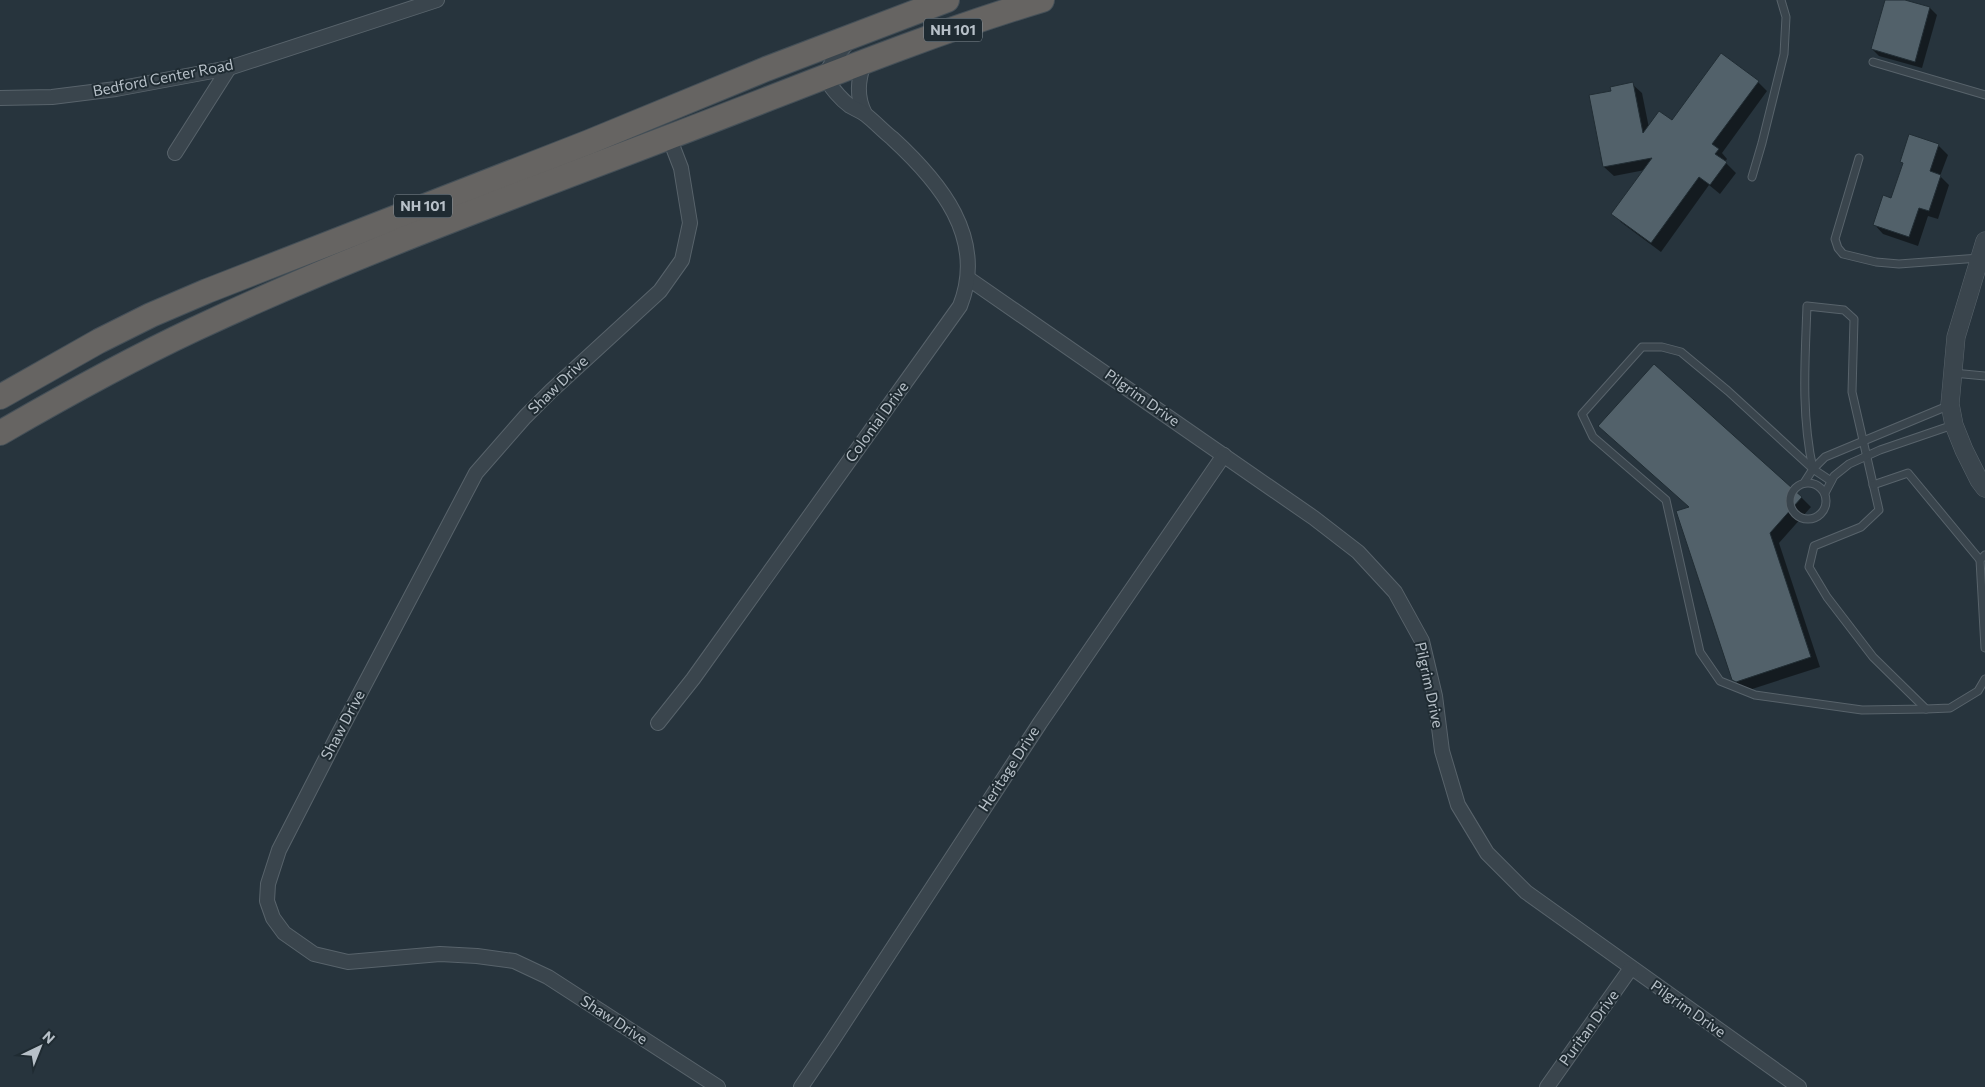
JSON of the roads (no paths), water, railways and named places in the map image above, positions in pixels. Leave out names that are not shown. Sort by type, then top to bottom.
[{"type":"highway","name":"NH 101","points":[[0,397],[99,341],[191,298],[947,0]]},
{"type":"highway","name":"NH 101","points":[[0,433],[76,389],[130,361],[266,297],[447,223],[824,77],[1042,0]]},
{"type":"street","name":"Bedford Center Road","points":[[0,98],[52,97],[116,89],[229,68],[437,0]]},
{"type":"street","points":[[824,77],[834,59],[855,35]]},
{"type":"street","points":[[864,62],[858,93],[865,114]]},
{"type":"street","points":[[174,153],[229,68]]},
{"type":"street","name":"Colonial Drive","points":[[658,723],[693,679],[960,306],[967,289],[969,279],[967,249],[956,217],[946,198],[926,171],[865,114],[842,100],[824,77]]},
{"type":"street","name":"Shaw Drive","points":[[670,137],[681,168],[690,223],[682,260],[660,291],[551,391],[525,417],[476,473],[279,850],[268,884],[266,901],[273,918],[284,933],[314,954],[348,962],[440,954],[478,956],[514,962],[548,977],[718,1087]]},
{"type":"street","points":[[1985,241],[1956,337],[1950,404],[1954,425],[1964,450],[1985,488]]},
{"type":"street","name":"Pilgrim Drive","points":[[969,279],[1314,518],[1358,552],[1395,592],[1422,641],[1435,696],[1442,751],[1458,805],[1487,853],[1526,892],[1799,1087]]},
{"type":"street","name":"Heritage Drive","points":[[801,1087],[1040,723],[1224,455]]},
{"type":"street","name":"Puritan Drive","points":[[1547,1087],[1631,968]]},
{"type":"lane","points":[[1752,178],[1784,54],[1786,17],[1780,0]]},
{"type":"lane","points":[[1873,62],[1985,95]]},
{"type":"lane","points":[[1858,158],[1835,239],[1838,248],[1843,254],[1876,262],[1899,264],[1980,258]]},
{"type":"lane","points":[[1813,469],[1807,442],[1804,368],[1807,306],[1844,310],[1854,320],[1852,392],[1879,510],[1861,527],[1814,546],[1809,567],[1827,597],[1873,657],[1926,709]]},
{"type":"lane","points":[[1831,481],[1813,469],[1728,391],[1681,352],[1662,347],[1642,347],[1582,414],[1593,437],[1666,500],[1700,652],[1720,681],[1755,695],[1862,710],[1950,708],[1978,691],[1985,679]]},
{"type":"lane","points":[[1953,373],[1985,376]]},
{"type":"lane","points":[[1804,484],[1816,485],[1824,493],[1826,505],[1820,515],[1810,519],[1798,516],[1791,507],[1790,501],[1795,490],[1804,484],[1813,469],[1826,457],[1950,404]]},
{"type":"lane","points":[[1824,493],[1841,468],[1866,456],[1954,425]]},
{"type":"lane","points":[[1873,485],[1908,473],[1983,557],[1985,648]]}]
